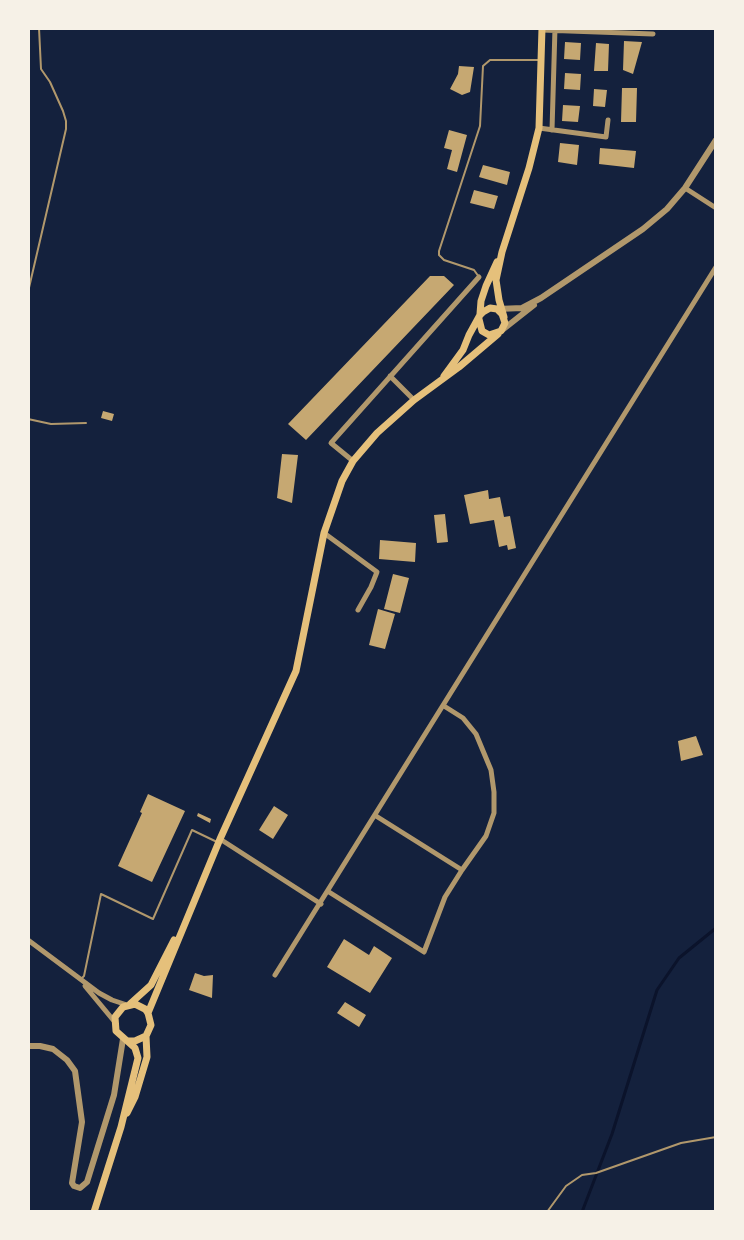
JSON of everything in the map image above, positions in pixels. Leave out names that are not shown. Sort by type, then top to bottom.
[{"type":"main road","points":[[148,1013],[220,841],[296,671],[324,533],[342,481],[353,461],[376,432],[459,367],[504,326],[496,280],[502,252],[529,168],[539,128],[542,29]]},
{"type":"main road","points":[[499,332],[489,335],[482,331],[479,317],[481,300],[502,252]]},
{"type":"main road","points":[[442,379],[463,350],[479,317],[486,309],[501,312]]},
{"type":"main road","points":[[94,1212],[121,1127],[138,1058],[135,1048],[116,1031],[114,1021],[119,1009],[129,1004],[154,980],[200,890]]},
{"type":"main road","points":[[121,1127],[135,1097],[147,1057],[146,1036],[151,1025],[148,1013],[141,1006],[129,1004]]},
{"type":"main road","points":[[126,1040],[135,1041],[146,1036]]},
{"type":"street","points":[[542,29],[652,34]]},
{"type":"street","points":[[552,130],[555,29]]},
{"type":"street","points":[[539,128],[606,137],[608,120]]},
{"type":"street","points":[[501,312],[522,308],[541,298],[643,229],[667,209],[685,188],[716,140]]},
{"type":"street","points":[[685,188],[716,208]]},
{"type":"street","points":[[275,975],[716,267]]},
{"type":"street","points":[[353,461],[331,443],[478,277]]},
{"type":"street","points":[[499,332],[526,313],[541,298]]},
{"type":"street","points":[[390,376],[414,400]]},
{"type":"street","points":[[324,533],[377,572],[372,587],[358,610]]},
{"type":"street","points":[[328,892],[423,952],[445,897],[486,837],[494,813],[491,770],[476,734],[463,718],[444,706]]},
{"type":"street","points":[[376,816],[462,870]]},
{"type":"street","points":[[220,841],[321,904]]},
{"type":"street","points":[[28,940],[112,1000],[129,1004]]},
{"type":"street","points":[[81,980],[114,1021]]},
{"type":"street","points":[[28,1046],[53,1049],[67,1059],[75,1071],[82,1122],[72,1183],[80,1188],[87,1182],[114,1095],[126,1040]]},
{"type":"lane","points":[[28,292],[66,129],[63,111],[50,82],[41,69],[39,28]]},
{"type":"lane","points":[[478,277],[474,270],[441,258],[439,251],[480,126],[483,66],[490,60],[541,60]]},
{"type":"lane","points":[[28,418],[51,424],[86,423]]},
{"type":"lane","points":[[81,980],[101,894],[153,919],[192,830],[220,841]]},
{"type":"lane","points":[[548,1212],[566,1186],[582,1175],[596,1173],[681,1143],[716,1137]]},
{"type":"building","points":[[624,41],[642,42],[633,74],[623,70]]},
{"type":"building","points":[[565,42],[581,43],[580,60],[564,59]]},
{"type":"building","points":[[596,43],[609,44],[608,71],[594,71]]},
{"type":"building","points":[[459,66],[474,67],[470,92],[462,95],[450,89],[458,74]]},
{"type":"building","points":[[565,73],[581,74],[580,90],[564,89]]},
{"type":"building","points":[[622,88],[637,88],[636,122],[621,122]]},
{"type":"building","points":[[594,89],[607,90],[605,107],[593,106]]},
{"type":"building","points":[[563,105],[580,106],[578,122],[562,121]]},
{"type":"building","points":[[449,130],[467,135],[457,172],[447,169],[452,150],[444,148]]},
{"type":"building","points":[[560,143],[579,145],[577,165],[558,162]]},
{"type":"building","points":[[600,148],[636,151],[634,168],[599,164]]},
{"type":"building","points":[[483,165],[510,172],[507,185],[479,177]]},
{"type":"building","points":[[474,190],[498,196],[494,209],[470,203]]},
{"type":"building","points":[[430,276],[444,276],[454,285],[306,440],[288,424]]},
{"type":"building","points":[[103,411],[114,414],[112,421],[101,418]]},
{"type":"building","points":[[282,454],[298,455],[292,503],[277,498]]},
{"type":"building","points":[[488,490],[489,499],[500,497],[504,517],[510,516],[516,548],[508,550],[507,545],[499,547],[494,520],[470,524],[464,495]]},
{"type":"building","points":[[445,514],[448,542],[437,543],[434,515]]},
{"type":"building","points":[[380,540],[416,543],[415,562],[379,559]]},
{"type":"building","points":[[393,574],[409,578],[400,613],[384,609]]},
{"type":"building","points":[[378,609],[395,614],[385,649],[369,645]]},
{"type":"building","points":[[696,736],[703,755],[681,761],[678,741]]},
{"type":"building","points":[[148,794],[185,811],[152,882],[118,866]]},
{"type":"building","points":[[274,806],[288,815],[273,839],[259,830]]},
{"type":"building","points":[[198,813],[211,819],[210,823],[197,816]]},
{"type":"building","points":[[344,939],[369,955],[374,946],[392,958],[370,993],[327,967]]},
{"type":"building","points":[[195,973],[204,976],[213,975],[212,998],[189,990]]},
{"type":"building","points":[[345,1002],[366,1015],[359,1027],[337,1013]]},
{"type":"waterway","points":[[582,1212],[612,1134],[657,990],[679,958],[716,928]]}]
